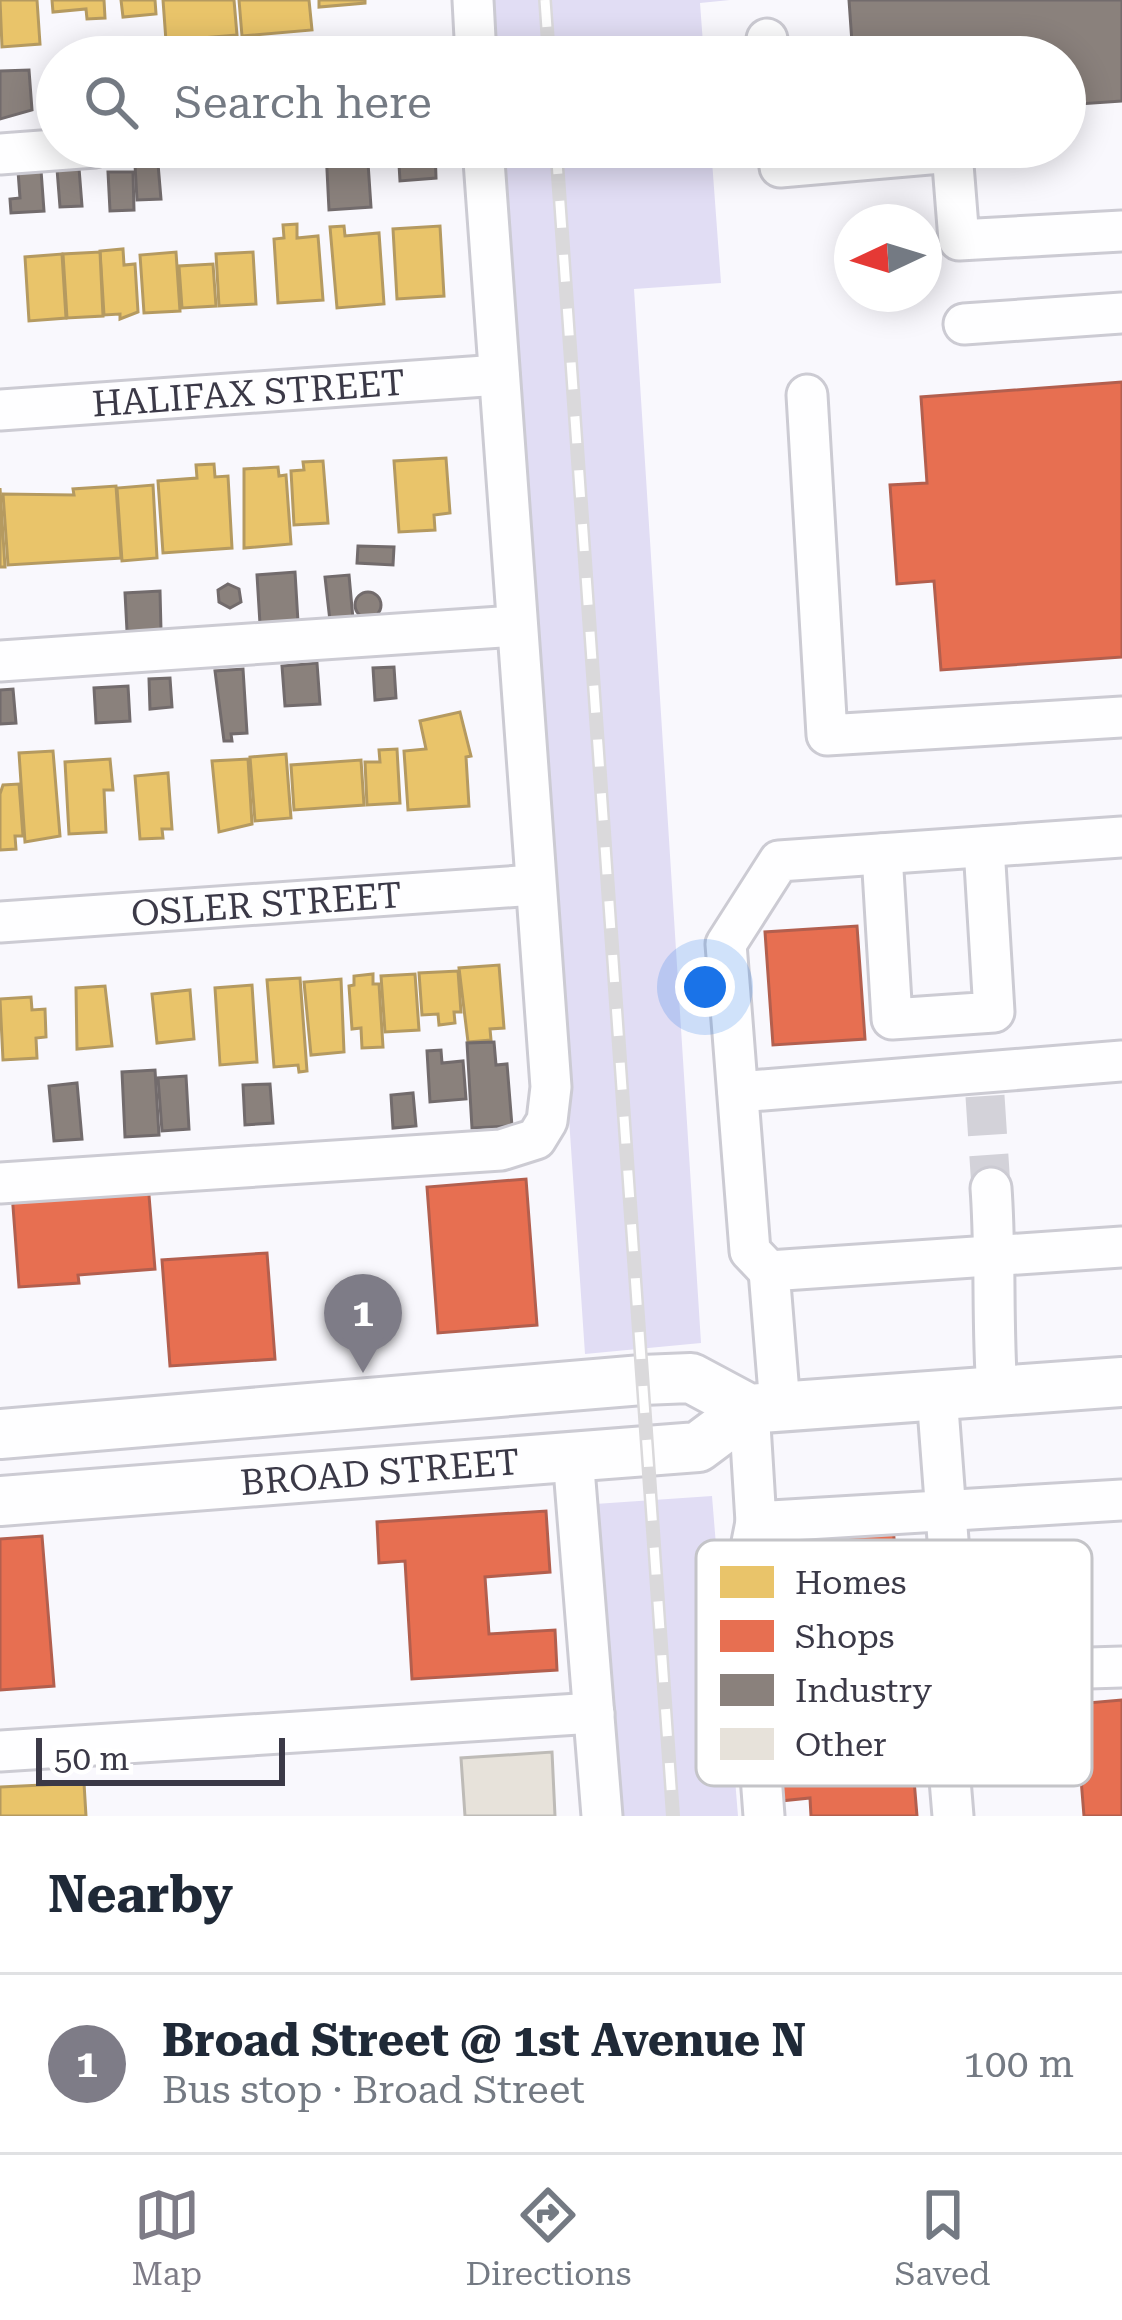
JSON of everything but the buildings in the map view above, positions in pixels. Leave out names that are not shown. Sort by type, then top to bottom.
[{"type":"main road","name":"BROAD STREET","points":[[0,1434],[691,1378],[765,1407]]},
{"type":"main road","points":[[765,1407],[1122,1382]]},
{"type":"main road","name":"BROAD STREET","points":[[0,1502],[698,1447],[765,1407]]},
{"type":"street","points":[[472,0],[475,36]]},
{"type":"street","points":[[0,154],[36,151]]},
{"type":"street","points":[[0,1183],[501,1150],[536,1138],[547,1121],[551,1087],[484,168]]},
{"type":"street","points":[[953,168],[959,240],[1122,231]]},
{"type":"street","points":[[964,324],[1122,313]]},
{"type":"street","name":"HALIFAX STREET","points":[[0,410],[499,376]]},
{"type":"street","points":[[807,395],[827,735],[1122,717]]},
{"type":"street","points":[[0,661],[515,626]]},
{"type":"street","points":[[752,1540],[765,1407],[769,1271],[750,1251],[726,944],[779,861],[1122,837]]},
{"type":"street","points":[[881,854],[892,1018],[994,1012],[984,847]]},
{"type":"street","name":"OSLER STREET","points":[[0,922],[535,885]]},
{"type":"street","points":[[738,1092],[984,1084],[1122,1061]]},
{"type":"street","points":[[991,1188],[996,1256],[990,1295],[997,1391]]},
{"type":"street","points":[[769,1271],[1122,1247]]},
{"type":"street","points":[[937,1395],[948,1540]]},
{"type":"street","points":[[573,1456],[602,1816]]},
{"type":"street","points":[[756,1522],[1122,1500]]},
{"type":"street","points":[[1092,1668],[1122,1667]]},
{"type":"street","points":[[0,1750],[594,1713]]},
{"type":"street","points":[[762,1786],[764,1816]]},
{"type":"street","points":[[950,1786],[952,1816]]},
{"type":"shaded area","points":[[493,0],[730,0],[700,3],[702,36],[496,36]]},
{"type":"shaded area","points":[[504,168],[713,168],[721,283],[634,289],[701,1343],[585,1354]]},
{"type":"shaded area","points":[[712,1496],[716,1540],[696,1540],[696,1786],[736,1786],[738,1816],[619,1816],[595,1504]]},
{"type":"tunnel","points":[[985,1096],[991,1188]]},
{"type":"railway","points":[[545,0],[548,36]]},
{"type":"railway","points":[[557,168],[673,1816]]},
{"type":"place","name":"Broad Street @ 1st Avenue N","points":[[363,1373]]}]
